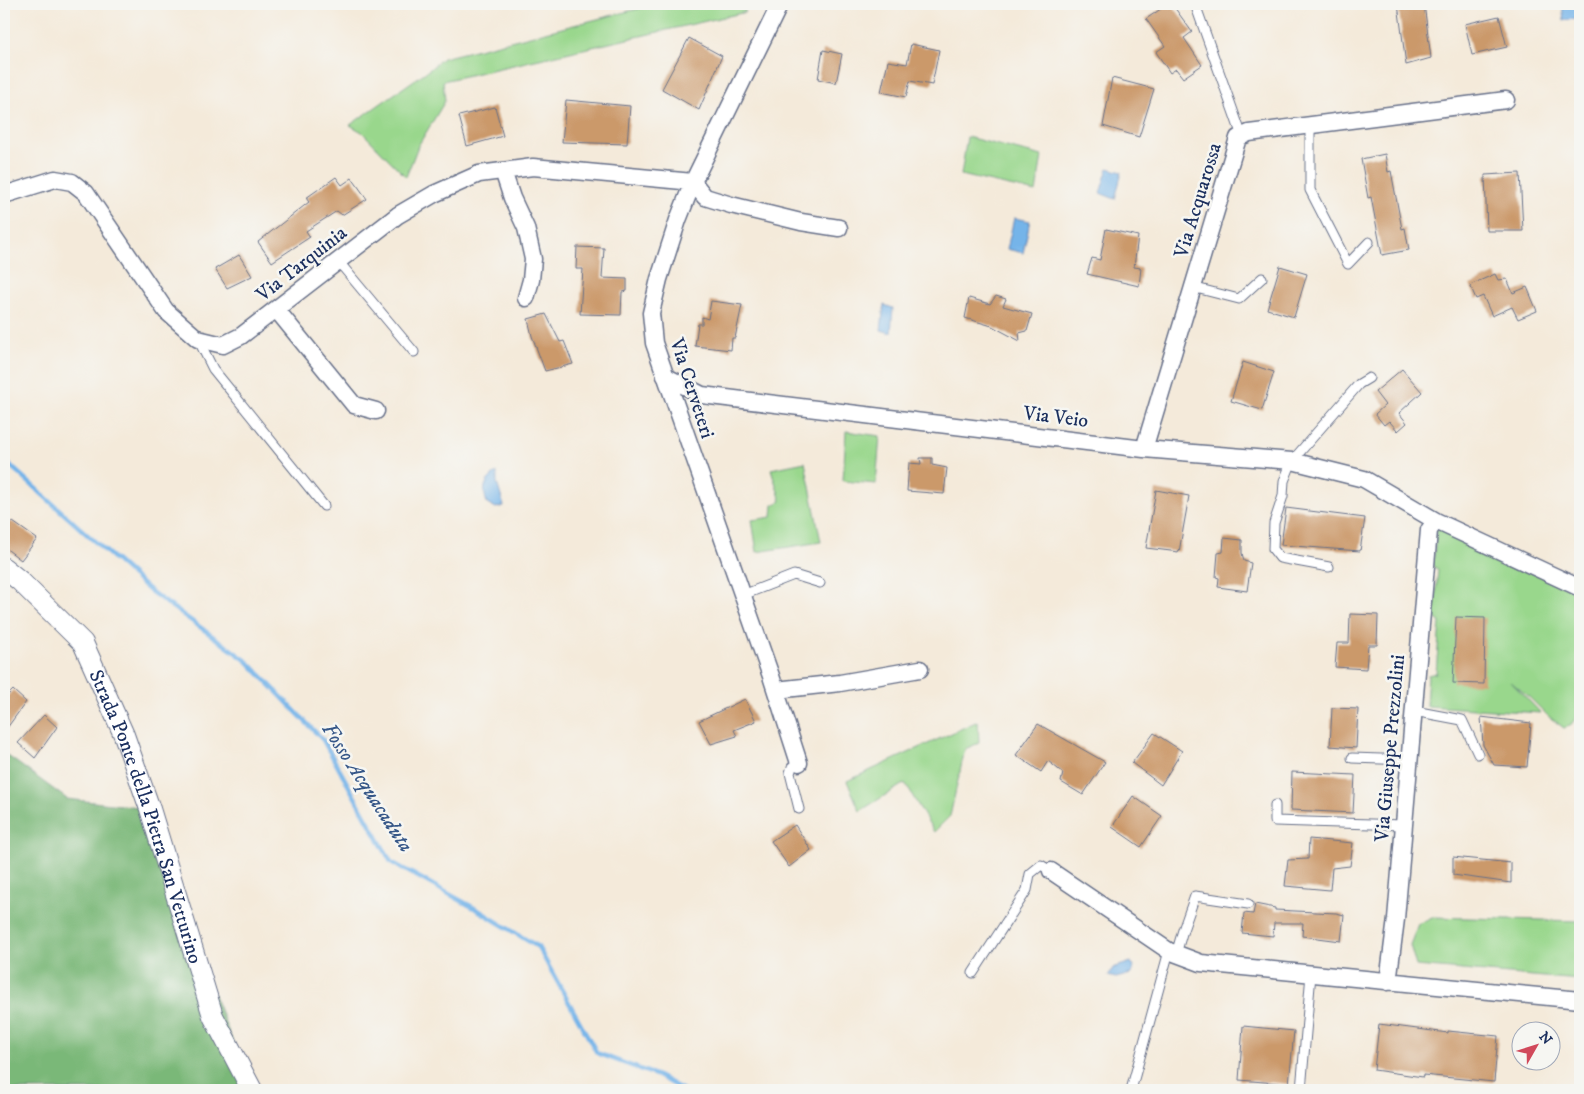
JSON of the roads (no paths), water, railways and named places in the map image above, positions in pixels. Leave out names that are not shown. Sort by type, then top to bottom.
[{"type":"street","name":"Via Cerveteri","points":[[779,4],[693,182],[678,220],[659,279],[652,313],[654,343],[776,690],[799,763]]},
{"type":"street","name":"Via Acquarossa","points":[[1144,448],[1238,138],[1249,132],[1506,100]]},
{"type":"street","name":"Via Tarquinia","points":[[4,195],[55,179],[72,182],[86,193],[166,312],[198,339],[223,345],[241,336],[398,215],[434,194],[478,174],[533,167],[693,182]]},
{"type":"street","points":[[503,171],[512,198],[526,228],[533,259],[531,280],[526,298]]},
{"type":"street","points":[[693,182],[706,198],[801,222],[839,228]]},
{"type":"street","points":[[276,309],[354,405],[376,411]]},
{"type":"street","name":"Via Veio","points":[[665,376],[702,395],[1144,448],[1292,461],[1364,479],[1436,521],[1580,588]]},
{"type":"street","name":"Via Giuseppe Prezzolini","points":[[1388,982],[1396,919],[1428,530],[1436,521]]},
{"type":"street","name":"Strada Ponte della Pietra San Vetturino","points":[[4,568],[20,581],[83,643],[124,735],[150,809],[213,1016],[252,1090]]},
{"type":"street","points":[[776,690],[823,685],[920,669]]},
{"type":"street","points":[[1051,872],[1173,952],[1201,963],[1580,1000]]},
{"type":"lane","points":[[1195,4],[1242,136]]},
{"type":"lane","points":[[1310,125],[1310,190],[1348,264],[1369,242]]},
{"type":"lane","points":[[338,261],[414,352]]},
{"type":"lane","points":[[1192,287],[1239,299],[1262,278]]},
{"type":"lane","points":[[198,339],[213,369],[324,506]]},
{"type":"lane","points":[[1329,567],[1280,558],[1273,549],[1274,523],[1283,496],[1284,481],[1292,461],[1359,384],[1369,378]]},
{"type":"lane","points":[[743,595],[794,575],[820,583]]},
{"type":"lane","points":[[1414,711],[1462,720],[1478,754]]},
{"type":"lane","points":[[1352,758],[1410,760]]},
{"type":"lane","points":[[799,763],[792,767],[790,773],[799,809]]},
{"type":"lane","points":[[1275,805],[1275,821],[1404,825]]},
{"type":"lane","points":[[973,973],[1027,890],[1030,874],[1041,865],[1051,872]]},
{"type":"lane","points":[[1131,1090],[1173,952],[1195,896],[1248,904]]},
{"type":"lane","points":[[1301,1090],[1311,974]]},
{"type":"water","points":[[1562,4],[1579,4],[1580,19],[1564,20]]},
{"type":"water","points":[[1108,168],[1122,172],[1115,199],[1100,193]]},
{"type":"water","points":[[1014,218],[1030,221],[1023,253],[1007,249]]},
{"type":"water","points":[[884,305],[893,308],[891,333],[881,330]]},
{"type":"water","points":[[497,472],[497,483],[504,506],[496,508],[487,503],[485,486],[489,479]]},
{"type":"water","points":[[1131,962],[1134,967],[1131,974],[1116,978],[1108,976],[1113,968]]},
{"type":"waterway","name":"Fosso Acquacaduta","points":[[4,460],[150,591],[247,661],[323,740],[391,862],[478,910],[538,947],[597,1053],[658,1076],[683,1090]]}]
